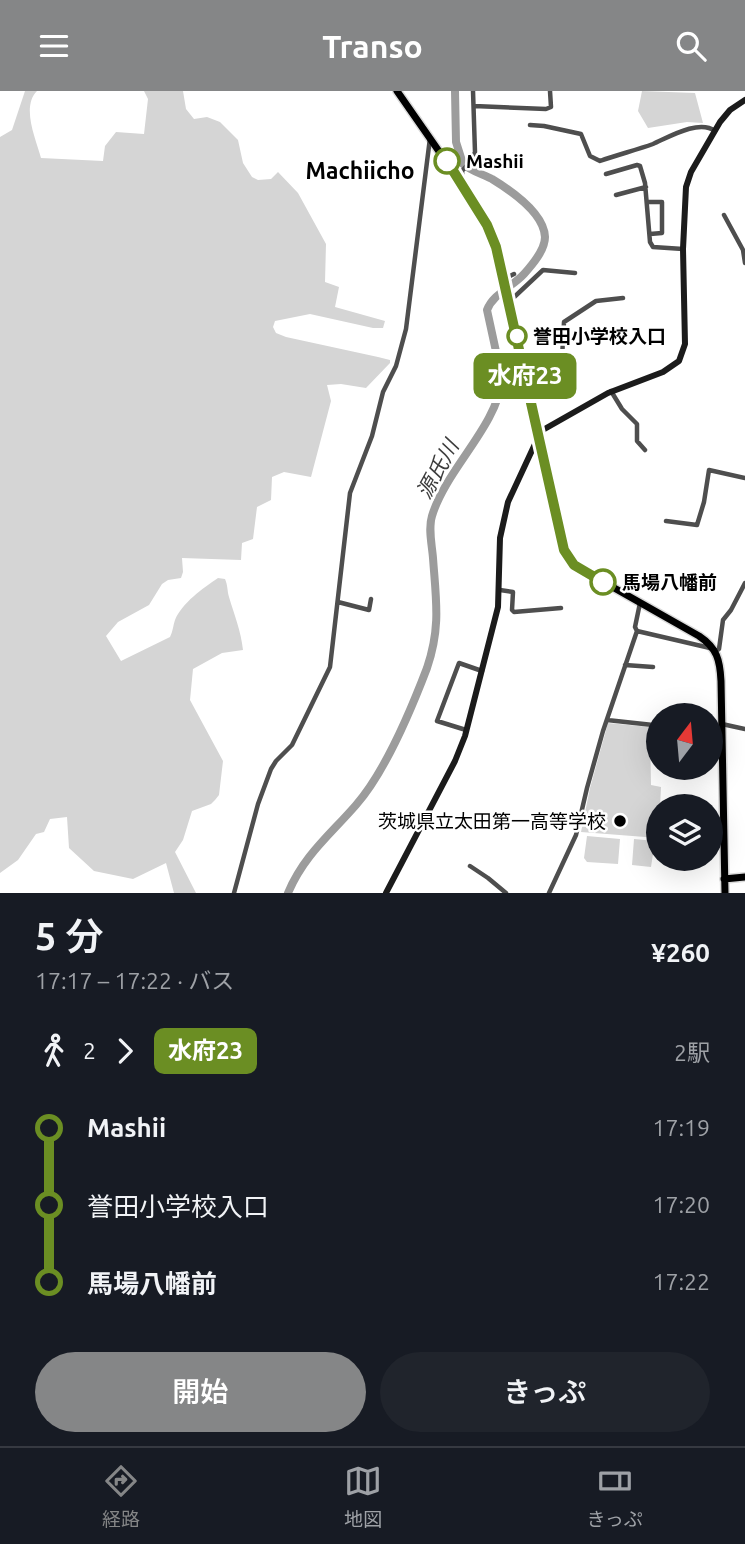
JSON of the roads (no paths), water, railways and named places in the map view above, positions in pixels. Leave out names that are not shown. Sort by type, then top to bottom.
[{"type":"main road","points":[[397,91],[487,225],[505,281],[561,541],[568,559],[579,568],[699,636],[715,650],[720,664],[721,703]]},
{"type":"main road","points":[[723,781],[724,893]]},
{"type":"main road","points":[[724,879],[745,877]]},
{"type":"street","points":[[462,185],[462,171],[475,152],[474,91]]},
{"type":"street","points":[[474,106],[546,109],[551,107],[550,91]]},
{"type":"street","points":[[386,893],[456,761],[467,730],[498,607],[500,538],[508,502],[538,436],[548,427],[611,391],[663,372],[679,361],[685,344],[683,249],[686,187],[691,172],[715,131],[730,110],[745,100]]},
{"type":"street","points":[[530,125],[581,134],[590,156],[600,161],[675,133],[705,127],[715,131]]},
{"type":"street","points":[[234,893],[258,804],[271,769],[292,745],[330,667],[350,493],[372,436],[383,392],[396,366],[406,329],[430,137]]},
{"type":"street","points":[[606,174],[640,166],[646,187],[649,234],[653,247],[683,249]]},
{"type":"street","points":[[616,195],[646,187]]},
{"type":"street","points":[[647,202],[662,202],[662,233],[649,234]]},
{"type":"street","points":[[724,215],[743,250],[745,263]]},
{"type":"street","points":[[509,301],[543,270],[575,273]]},
{"type":"street","points":[[505,281],[514,274]]},
{"type":"street","points":[[554,373],[562,359],[564,322],[596,301],[624,298]]},
{"type":"street","points":[[611,391],[622,409],[637,423],[637,441],[645,450]]},
{"type":"street","points":[[666,521],[696,524],[704,502],[709,470],[745,478]]},
{"type":"street","points":[[637,631],[719,649],[723,619],[745,583]]},
{"type":"street","points":[[500,590],[513,591],[514,612],[561,608]]},
{"type":"street","points":[[738,596],[745,598]]},
{"type":"street","points":[[338,602],[369,610],[372,599]]},
{"type":"street","points":[[549,893],[576,835],[586,788],[637,631],[635,627],[640,603]]},
{"type":"street","points":[[467,730],[437,721],[459,663],[482,671]]},
{"type":"street","points":[[625,665],[653,667]]},
{"type":"street","points":[[607,720],[646,724]]},
{"type":"street","points":[[723,724],[745,729]]},
{"type":"street","points":[[470,866],[506,893]]},
{"type":"waterway","name":"源氏川","points":[[288,893],[310,856],[356,805],[377,776],[421,685],[436,626],[430,532],[432,516],[448,482],[491,414],[502,379],[487,310],[494,299],[531,266],[541,252],[544,242],[539,219],[525,203],[492,179],[463,164],[456,142],[455,91]]},
{"type":"place","name":"Mashii","points":[[447,161]]},
{"type":"place","name":"誉田小学校入口","points":[[517,336]]},
{"type":"place","name":"馬場八幡前","points":[[603,582]]},
{"type":"place","name":"茨城県立太田第一高等学校","points":[[620,821]]},
{"type":"district","name":"Machiicho","points":[[360,170]]}]
